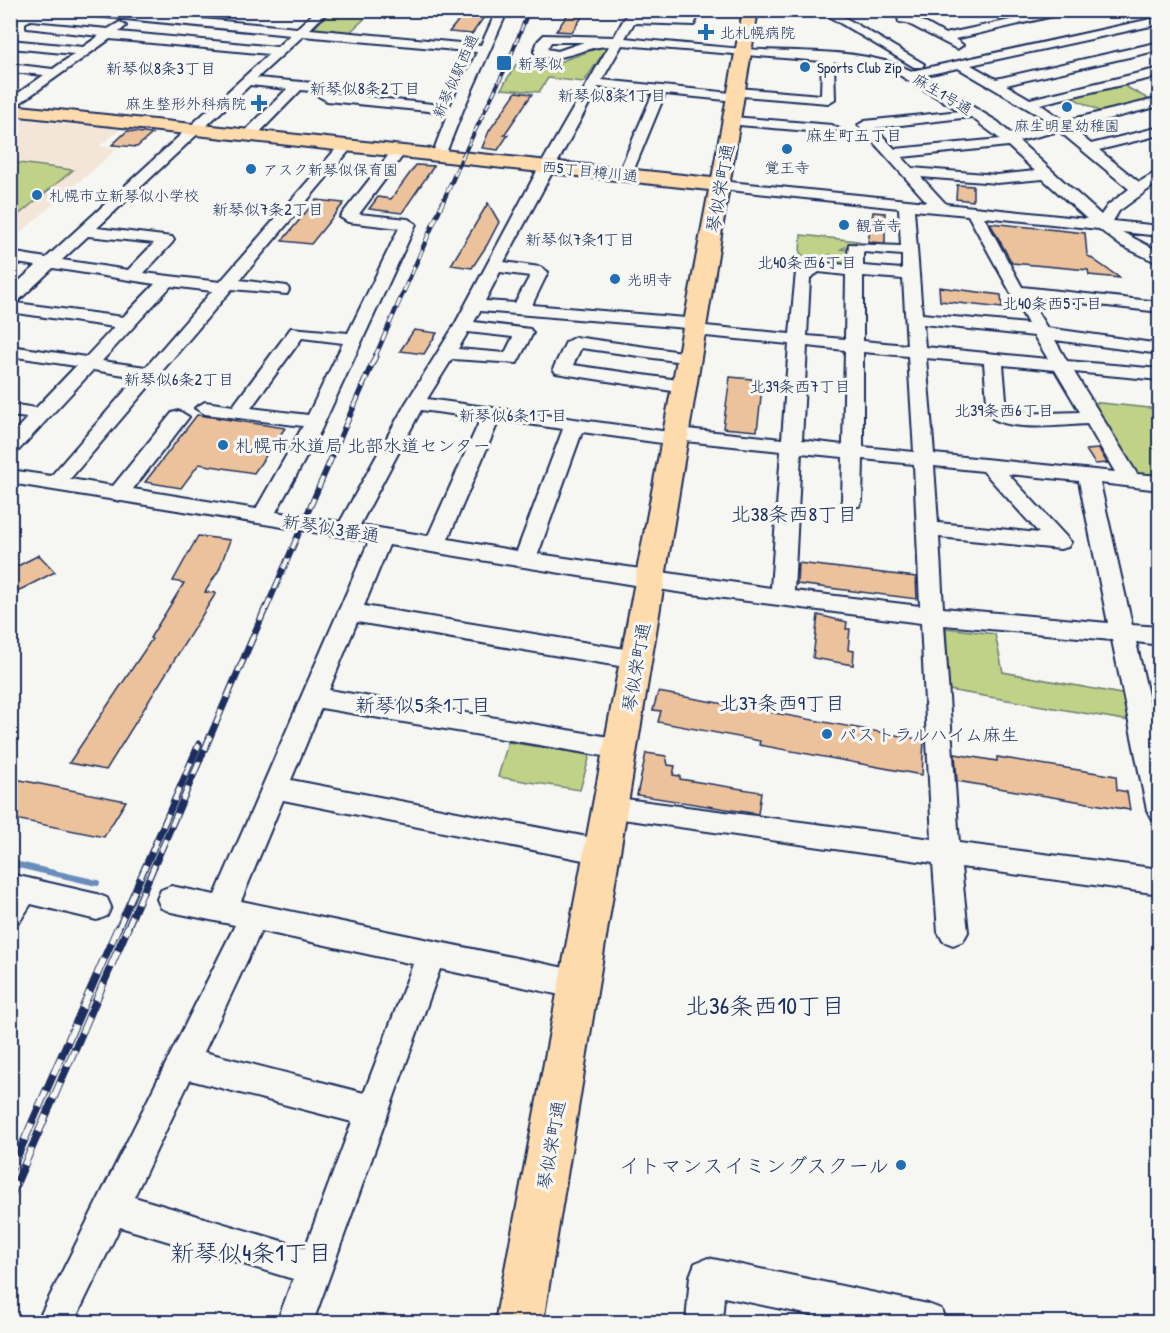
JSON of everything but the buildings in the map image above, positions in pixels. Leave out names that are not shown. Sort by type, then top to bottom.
[{"type":"main road","name":"琴似栄町通","points":[[519,1323],[751,10]]},
{"type":"main road","name":"西5丁目樽川通","points":[[10,108],[720,184]]},
{"type":"street","points":[[188,42],[229,10]]},
{"type":"street","points":[[307,10],[324,11]]},
{"type":"street","name":"新琴似駅西通","points":[[439,155],[456,110],[503,10]]},
{"type":"street","points":[[347,529],[415,403],[448,353],[547,166],[633,15],[690,23],[696,10]]},
{"type":"street","points":[[823,10],[929,71]]},
{"type":"street","points":[[856,29],[889,19],[909,19],[954,10]]},
{"type":"street","points":[[1015,10],[1075,39]]},
{"type":"street","points":[[10,299],[324,11]]},
{"type":"street","points":[[943,38],[1072,11]]},
{"type":"street","points":[[10,42],[26,28],[54,12],[137,14],[211,24],[485,49]]},
{"type":"street","points":[[10,108],[137,14]]},
{"type":"street","points":[[1138,15],[1157,21]]},
{"type":"street","points":[[909,19],[983,59]]},
{"type":"street","points":[[911,75],[1157,21]]},
{"type":"street","points":[[26,28],[280,51]]},
{"type":"street","points":[[10,42],[86,51]]},
{"type":"street","name":"麻生1号通","points":[[581,42],[617,42],[884,64],[911,75],[974,113],[1010,140],[1103,225]]},
{"type":"street","points":[[1046,45],[1160,102]]},
{"type":"street","points":[[993,84],[1160,46]]},
{"type":"street","points":[[593,83],[828,99],[828,58]]},
{"type":"street","points":[[960,64],[1029,103],[1062,127],[1136,190],[1160,196]]},
{"type":"street","points":[[10,68],[56,73]]},
{"type":"street","points":[[1029,103],[1160,72]]},
{"type":"street","points":[[247,81],[313,87],[327,97],[456,110]]},
{"type":"street","points":[[249,135],[297,86]]},
{"type":"street","points":[[625,174],[661,89]]},
{"type":"street","points":[[892,154],[1010,140],[1160,102]]},
{"type":"street","points":[[1133,109],[1160,123]]},
{"type":"street","points":[[940,207],[865,124],[974,113]]},
{"type":"street","points":[[926,118],[990,178]]},
{"type":"street","points":[[732,121],[832,129]]},
{"type":"street","points":[[1088,149],[1160,131]]},
{"type":"street","points":[[56,483],[347,145]]},
{"type":"street","points":[[263,516],[314,422],[408,224],[348,217],[399,151]]},
{"type":"street","points":[[908,172],[990,178],[1045,174]]},
{"type":"street","points":[[1160,174],[1113,208],[1103,225],[1160,231]]},
{"type":"street","name":"西5丁目樽川通","points":[[720,184],[1103,225],[1126,242],[1160,259]]},
{"type":"street","points":[[906,204],[924,459],[942,801],[953,932]]},
{"type":"street","points":[[973,211],[1016,291],[1130,480]]},
{"type":"street","points":[[85,231],[166,240],[134,274]]},
{"type":"street","points":[[852,501],[855,247],[909,251]]},
{"type":"street","points":[[10,258],[167,280],[281,290]]},
{"type":"street","points":[[494,266],[540,272],[521,309]]},
{"type":"street","points":[[782,597],[802,276],[816,267],[910,275]]},
{"type":"street","points":[[10,448],[167,280]]},
{"type":"street","points":[[1016,291],[1160,307]]},
{"type":"street","points":[[474,305],[696,327],[799,340],[1160,375]]},
{"type":"street","points":[[10,307],[127,323]]},
{"type":"street","points":[[913,318],[1041,332],[1160,349]]},
{"type":"street","points":[[448,353],[511,359],[524,333],[463,326]]},
{"type":"street","points":[[238,412],[297,332],[353,339]]},
{"type":"street","points":[[685,387],[562,369],[575,342],[690,358]]},
{"type":"street","points":[[10,351],[150,373]]},
{"type":"street","points":[[993,359],[998,414],[1013,420],[1093,418]]},
{"type":"street","points":[[415,403],[574,426],[676,437],[790,446],[1160,483]]},
{"type":"street","points":[[205,408],[314,422]]},
{"type":"street","points":[[10,410],[41,415]]},
{"type":"street","points":[[434,546],[492,415]]},
{"type":"street","points":[[118,493],[179,417]]},
{"type":"street","points":[[524,561],[574,426]]},
{"type":"street","points":[[928,529],[1060,542],[989,466]]},
{"type":"street","name":"新琴似3番通","points":[[10,476],[347,529],[524,561],[651,579],[933,616],[1160,636]]},
{"type":"street","points":[[1088,476],[1122,633],[1151,732],[1160,810]]},
{"type":"street","points":[[223,910],[382,536]]},
{"type":"street","points":[[349,612],[637,660]]},
{"type":"street","points":[[313,697],[621,749]]},
{"type":"street","points":[[275,788],[603,852]]},
{"type":"street","points":[[610,808],[1160,882]]},
{"type":"street","points":[[15,896],[98,907]]},
{"type":"street","points":[[171,899],[579,985]]},
{"type":"street","points":[[55,1323],[254,916]]},
{"type":"street","points":[[295,1323],[371,1111],[431,954]]},
{"type":"street","points":[[182,1062],[371,1111]]},
{"type":"street","points":[[111,1207],[314,1268]]},
{"type":"street","points":[[705,1323],[708,1276],[835,1313],[928,1323]]},
{"type":"shaded area","name":"札幌市立新琴似小学校","points":[[11,118],[120,129],[100,146],[117,149],[11,241]]},
{"type":"green space","points":[[331,11],[373,11],[349,33],[312,30]]},
{"type":"green space","points":[[608,46],[584,82],[548,78],[539,92],[501,89],[520,58],[559,62]]},
{"type":"green space","points":[[1121,84],[1152,101],[1103,113],[1069,96]]},
{"type":"green space","points":[[11,162],[73,170],[11,221]]},
{"type":"green space","points":[[801,235],[858,241],[841,249],[849,250],[849,268],[815,265],[831,254],[814,263],[800,253]]},
{"type":"green space","points":[[1091,402],[1159,409],[1159,476],[1138,474],[1132,471]]},
{"type":"green space","points":[[946,628],[995,634],[1003,672],[1126,695],[1130,721],[949,690]]},
{"type":"green space","points":[[508,742],[590,755],[580,790],[498,777]]},
{"type":"waterway","points":[[10,863],[97,883]]},
{"type":"railway","points":[[462,158],[508,63],[529,10]]},
{"type":"railway","points":[[375,357],[463,156]]},
{"type":"railway","points":[[266,609],[376,355]]},
{"type":"railway","points":[[127,929],[266,607]]},
{"type":"railway","points":[[118,929],[199,744]]},
{"type":"railway","points":[[10,1173],[118,927]]},
{"type":"railway","points":[[10,1198],[128,927]]},
{"type":"place","name":"北札幌病院","points":[[706,32]]},
{"type":"place","name":"新琴似","points":[[504,63]]},
{"type":"place","name":"Sports Club Zip","points":[[805,67]]},
{"type":"place","name":"麻生整形外科病院","points":[[259,103]]},
{"type":"place","name":"麻生明星幼稚園","points":[[1067,107]]},
{"type":"place","name":"覚王寺","points":[[787,149]]},
{"type":"place","name":"アスク新琴似保育園","points":[[251,169]]},
{"type":"place","name":"札幌市立新琴似小学校","points":[[37,195]]},
{"type":"place","name":"観音寺","points":[[844,225]]},
{"type":"place","name":"光明寺","points":[[615,279]]},
{"type":"place","name":"札幌市水道局 北部水道センター","points":[[223,445]]},
{"type":"place","name":"パストラルハイム麻生","points":[[827,734]]},
{"type":"place","name":"イトマンスイミングスクール","points":[[901,1165]]},
{"type":"district","name":"新琴似8条3丁目","points":[[161,68]]},
{"type":"district","name":"新琴似8条2丁目","points":[[365,88]]},
{"type":"district","name":"新琴似8条1丁目","points":[[612,95]]},
{"type":"district","name":"麻生町五丁目","points":[[854,135]]},
{"type":"district","name":"新琴似7条2丁目","points":[[268,209]]},
{"type":"district","name":"新琴似7条1丁目","points":[[580,239]]},
{"type":"district","name":"北40条西6丁目","points":[[807,262]]},
{"type":"district","name":"北40条西5丁目","points":[[1052,303]]},
{"type":"district","name":"新琴似6条2丁目","points":[[179,379]]},
{"type":"district","name":"北39条西7丁目","points":[[800,386]]},
{"type":"district","name":"北39条西6丁目","points":[[1004,410]]},
{"type":"district","name":"新琴似6条1丁目","points":[[513,415]]},
{"type":"district","name":"北38条西8丁目","points":[[794,513]]},
{"type":"district","name":"北37条西9丁目","points":[[782,702]]},
{"type":"district","name":"新琴似5条1丁目","points":[[423,704]]},
{"type":"district","name":"北36条西10丁目","points":[[765,1005]]},
{"type":"district","name":"新琴似4条1丁目","points":[[251,1252]]}]
